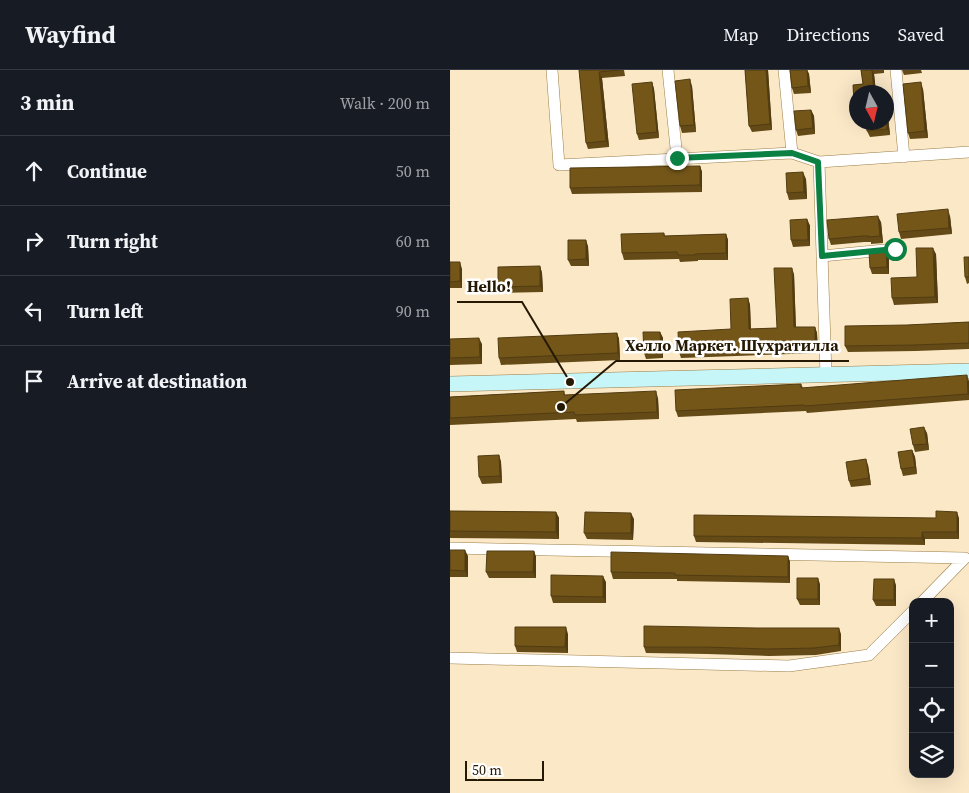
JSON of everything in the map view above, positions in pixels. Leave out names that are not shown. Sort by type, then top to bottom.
[{"type":"street","points":[[552,70],[559,165],[792,153],[818,162],[969,152]]},
{"type":"street","points":[[668,70],[677,158]]},
{"type":"street","points":[[784,70],[792,153]]},
{"type":"street","points":[[896,70],[904,157]]},
{"type":"street","points":[[818,162],[826,375]]},
{"type":"street","points":[[822,256],[895,249]]},
{"type":"street","points":[[450,384],[969,371]]},
{"type":"street","points":[[450,548],[965,558],[926,598]]},
{"type":"street","points":[[450,658],[789,666],[869,655],[909,615]]},
{"type":"building","points":[[579,70],[620,70],[599,72],[606,141],[586,143]]},
{"type":"building","points":[[745,70],[766,70],[770,124],[749,126]]},
{"type":"building","points":[[790,70],[807,70],[808,86],[792,88]]},
{"type":"building","points":[[861,70],[872,70],[873,85],[853,85],[863,84]]},
{"type":"building","points":[[690,79],[694,125],[680,126],[675,81]]},
{"type":"building","points":[[652,82],[657,132],[637,134],[632,84]]},
{"type":"building","points":[[921,82],[925,131],[908,133],[903,84]]},
{"type":"building","points":[[811,110],[813,128],[796,130],[794,111]]},
{"type":"building","points":[[700,166],[700,185],[570,188],[570,168]]},
{"type":"building","points":[[803,172],[804,192],[787,193],[786,173]]},
{"type":"building","points":[[948,209],[949,228],[899,232],[897,214]]},
{"type":"building","points":[[878,216],[880,236],[829,239],[827,220]]},
{"type":"building","points":[[807,219],[808,240],[791,240],[790,220]]},
{"type":"building","points":[[664,233],[664,236],[726,234],[726,253],[678,255],[677,252],[622,253],[621,234]]},
{"type":"building","points":[[568,240],[586,240],[586,259],[568,260]]},
{"type":"building","points":[[916,248],[933,248],[935,297],[892,298],[891,278],[917,277]]},
{"type":"building","points":[[886,251],[887,267],[870,268],[869,252]]},
{"type":"building","points":[[964,257],[969,257],[969,277],[965,277]]},
{"type":"building","points":[[450,262],[460,262],[460,281],[450,282]]},
{"type":"building","points":[[540,266],[540,286],[498,287],[498,267]]},
{"type":"building","points":[[774,268],[792,268],[794,327],[815,327],[815,347],[679,352],[678,332],[731,329],[730,299],[748,298],[749,329],[777,328]]},
{"type":"building","points":[[969,322],[969,343],[845,346],[845,326]]},
{"type":"building","points":[[643,332],[660,332],[661,352],[644,353]]},
{"type":"building","points":[[617,333],[618,353],[499,358],[498,338]]},
{"type":"building","points":[[479,338],[480,357],[450,358],[450,339]]},
{"type":"building","points":[[967,375],[968,394],[805,406],[676,411],[675,390],[801,384],[801,388]]},
{"type":"building","points":[[564,391],[564,395],[656,391],[657,412],[575,415],[574,412],[450,418],[450,397]]},
{"type":"building","points":[[924,427],[927,444],[913,445],[910,429]]},
{"type":"building","points":[[912,450],[915,467],[901,469],[898,452]]},
{"type":"building","points":[[499,455],[500,476],[479,477],[478,456]]},
{"type":"building","points":[[866,459],[869,478],[849,481],[846,462]]},
{"type":"building","points":[[450,511],[556,512],[556,532],[450,531]]},
{"type":"building","points":[[936,511],[957,512],[957,532],[922,532],[922,538],[694,536],[694,515],[936,518]]},
{"type":"building","points":[[585,512],[631,513],[631,533],[584,533]]},
{"type":"building","points":[[450,550],[465,550],[465,571],[450,570]]},
{"type":"building","points":[[487,551],[534,551],[533,572],[486,572]]},
{"type":"building","points":[[611,552],[788,556],[788,577],[611,572]]},
{"type":"building","points":[[551,575],[603,576],[603,597],[551,596]]},
{"type":"building","points":[[797,578],[818,578],[818,599],[797,599]]},
{"type":"building","points":[[874,579],[894,579],[894,600],[873,600]]},
{"type":"building","points":[[644,626],[839,628],[839,645],[814,648],[766,649],[644,647]]},
{"type":"building","points":[[515,627],[566,627],[565,647],[515,646]]},
{"type":"place","name":"Hello!","points":[[570,382]]},
{"type":"place","name":"Хелло Маркет. Шухратилла","points":[[561,407]]},
{"type":"route","points":[[677,158],[792,153],[818,162],[822,256],[895,249]]}]
